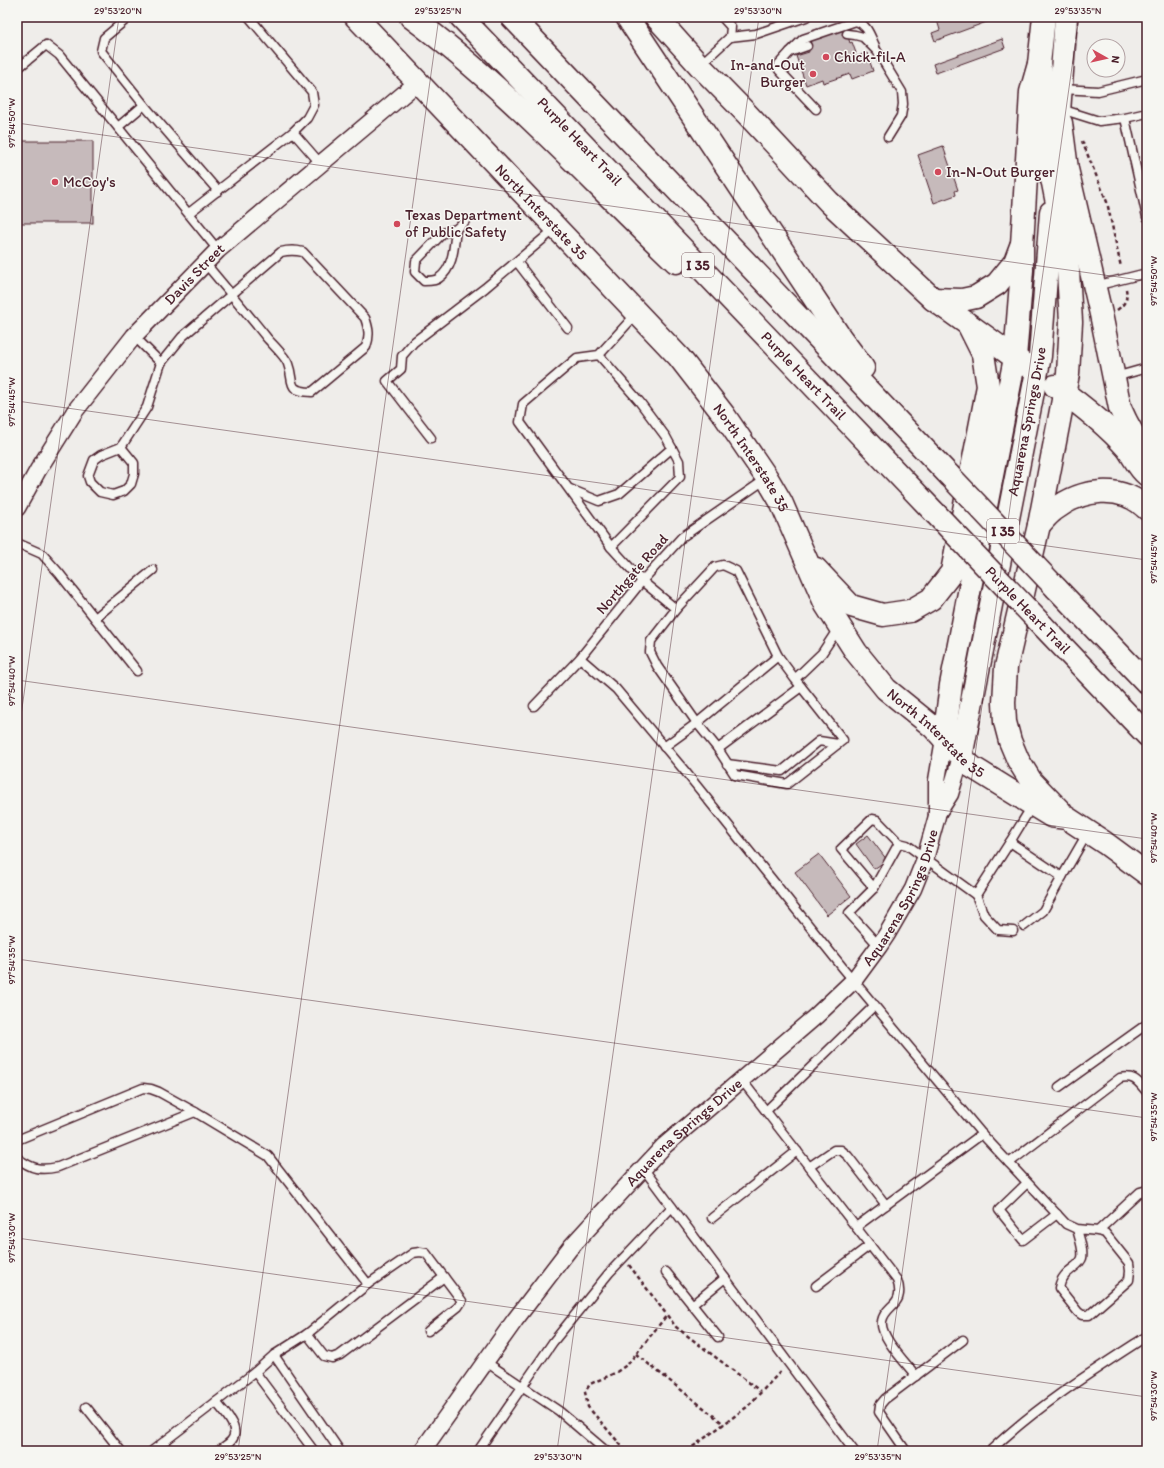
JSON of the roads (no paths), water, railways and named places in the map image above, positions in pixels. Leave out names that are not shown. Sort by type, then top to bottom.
[{"type":"main road","name":"North Interstate 35","points":[[356,17],[679,357],[724,415],[767,478],[780,502],[826,605],[856,652],[886,689],[933,727],[960,757],[972,767],[1051,816],[1067,818],[1088,831],[1147,874]]},
{"type":"main road","points":[[411,17],[463,59],[521,110],[646,234],[901,478]]},
{"type":"main road","name":"Purple Heart Trail","points":[[461,17],[1147,735]]},
{"type":"main road","name":"I 35","points":[[512,17],[1147,683]]},
{"type":"main road","points":[[628,17],[840,337],[914,438]]},
{"type":"main road","points":[[656,17],[699,65],[829,202],[933,299],[1038,373],[1083,407],[1128,449],[1147,475]]},
{"type":"main road","name":"Aquarena Springs Drive","points":[[944,738],[951,685],[1015,358],[1022,270],[1022,245],[1031,92],[1040,64],[1044,17]]},
{"type":"main road","name":"Aquarena Springs Drive","points":[[960,757],[1038,373],[1066,17]]},
{"type":"main road","points":[[1040,64],[1044,88],[1044,141],[1046,161],[1053,183],[1067,253],[1070,322],[1068,374],[1039,525],[1006,667],[1004,688],[1005,722],[1010,741],[1018,760],[1031,781],[1067,818]]},
{"type":"main road","points":[[1060,99],[1067,169],[1120,408],[1126,421],[1146,453]]},
{"type":"main road","points":[[933,299],[962,300],[976,297],[997,284],[1015,262],[1022,245]]},
{"type":"main road","points":[[805,558],[851,606],[884,615],[910,611],[931,599],[952,572],[988,386],[983,354],[970,326]]},
{"type":"main road","points":[[1039,525],[1054,510],[1064,504],[1083,494],[1097,491],[1126,494],[1147,509]]},
{"type":"street","name":"Davis Street","points":[[17,508],[38,470],[76,411],[134,336],[218,250],[418,82]]},
{"type":"street","name":"Aquarena Springs Drive","points":[[422,1451],[515,1320],[570,1248],[664,1146],[816,1016],[854,980],[888,934],[913,889],[926,859],[937,816],[937,780],[944,738]]},
{"type":"street","name":"Aquarena Springs Drive","points":[[937,816],[950,794],[960,757]]},
{"type":"lane","points":[[129,17],[104,38],[101,51],[144,105],[218,191]]},
{"type":"lane","points":[[188,213],[293,132],[307,118],[314,106],[312,92],[249,17]]},
{"type":"lane","points":[[722,17],[731,28],[730,38]]},
{"type":"lane","points":[[699,65],[730,38],[756,34],[806,17]]},
{"type":"lane","points":[[816,109],[782,75],[778,64],[803,39],[856,21],[863,23],[867,28],[877,51],[902,92],[903,104],[901,116],[888,137]]},
{"type":"lane","points":[[847,34],[855,34],[863,37],[877,51]]},
{"type":"lane","points":[[17,69],[46,45],[59,54],[218,250]]},
{"type":"lane","points":[[790,52],[807,46]]},
{"type":"lane","points":[[1060,99],[1147,79]]},
{"type":"lane","points":[[1060,99],[1099,120],[1125,118],[1147,113]]},
{"type":"lane","points":[[118,127],[144,105]]},
{"type":"lane","points":[[1125,118],[1147,217]]},
{"type":"lane","points":[[293,132],[320,164]]},
{"type":"lane","points":[[456,229],[454,248],[448,268],[439,279],[424,281],[415,272],[416,261],[443,233],[456,229],[465,221]]},
{"type":"lane","points":[[431,438],[387,381],[401,369],[402,356],[414,342],[485,288],[557,227]]},
{"type":"lane","points":[[121,447],[134,463],[134,474],[131,484],[124,491],[113,495],[100,492],[90,482],[88,476],[94,460],[101,455],[121,447],[148,407],[161,363],[182,337],[232,295],[281,252],[288,250],[303,252],[365,318],[369,327],[369,338],[366,347],[312,392],[302,392],[295,389],[291,382],[288,364],[232,295],[205,263]]},
{"type":"lane","points":[[517,262],[568,328]]},
{"type":"lane","points":[[1094,286],[1147,273]]},
{"type":"lane","points":[[637,312],[599,355],[577,358],[523,404],[520,422],[611,547],[642,581],[676,609]]},
{"type":"lane","points":[[134,336],[161,363]]},
{"type":"lane","points":[[599,355],[639,401],[666,437],[679,461],[680,477],[611,547]]},
{"type":"lane","points":[[1114,378],[1147,368]]},
{"type":"lane","points":[[569,489],[599,501],[619,494],[672,448]]},
{"type":"lane","name":"Northgate Road","points":[[534,706],[580,658],[642,581],[682,537],[767,478]]},
{"type":"lane","points":[[17,543],[42,554],[60,573],[137,671]]},
{"type":"lane","points":[[723,565],[736,571],[778,656],[843,740],[787,784],[735,775],[718,749],[696,723],[657,666],[650,652],[651,641],[676,609],[715,567],[723,565]]},
{"type":"lane","points":[[94,618],[153,570]]},
{"type":"lane","points":[[795,679],[822,653],[839,626]]},
{"type":"lane","points":[[664,747],[696,723],[778,656]]},
{"type":"lane","points":[[580,658],[616,689],[982,1134],[1066,1224],[1077,1229],[1105,1233],[1129,1263],[1129,1280],[1089,1315],[1082,1315],[1078,1312],[1059,1288],[1060,1280],[1080,1261],[1082,1257],[1082,1250],[1077,1229]]},
{"type":"lane","points":[[718,749],[801,687]]},
{"type":"lane","points":[[727,764],[782,771],[819,741],[838,744]]},
{"type":"lane","points":[[976,895],[1032,805]]},
{"type":"lane","points":[[874,888],[841,849],[872,819],[877,820],[899,843],[906,845],[976,895],[984,915],[998,930],[1013,931]]},
{"type":"lane","points":[[1024,926],[1043,911],[1088,831]]},
{"type":"lane","points":[[1010,842],[1062,877]]},
{"type":"lane","points":[[879,946],[849,912],[874,888],[899,843]]},
{"type":"lane","points":[[766,1111],[875,1005]]},
{"type":"lane","points":[[1060,1087],[1147,1024]]},
{"type":"lane","points":[[1009,1163],[1120,1078],[1128,1076],[1136,1080],[1147,1092]]},
{"type":"lane","points":[[741,1079],[897,1280],[900,1287],[900,1295],[882,1321],[883,1329],[886,1337],[916,1376]]},
{"type":"lane","points":[[17,1140],[143,1088],[159,1092],[268,1156],[368,1284]]},
{"type":"lane","points":[[17,1158],[35,1168],[45,1170],[58,1167],[195,1112]]},
{"type":"lane","points":[[856,1227],[982,1134]]},
{"type":"lane","points":[[809,1167],[834,1150],[841,1150],[848,1156],[886,1205]]},
{"type":"lane","points":[[712,1218],[797,1151]]},
{"type":"lane","points":[[643,1168],[854,1451]]},
{"type":"lane","points":[[1027,1183],[999,1210],[1023,1240],[1057,1214]]},
{"type":"lane","points":[[1098,1231],[1140,1192],[1147,1190]]},
{"type":"lane","points":[[478,1451],[553,1342],[623,1258],[672,1207]]},
{"type":"lane","points":[[816,1286],[870,1245]]},
{"type":"lane","points":[[152,1451],[255,1372],[274,1355],[307,1334],[368,1284],[413,1253],[426,1253],[462,1301],[458,1307],[428,1331]]},
{"type":"lane","points":[[666,1272],[718,1337]]},
{"type":"lane","points":[[307,1334],[324,1356],[332,1358],[340,1355],[444,1277]]},
{"type":"lane","points":[[692,1304],[725,1278]]},
{"type":"lane","points":[[990,1451],[1012,1429],[1088,1373],[1147,1336]]},
{"type":"lane","points":[[906,1451],[879,1412],[880,1405],[885,1399],[963,1340]]},
{"type":"lane","points":[[274,1355],[340,1451]]},
{"type":"lane","points":[[486,1362],[559,1411],[606,1451]]},
{"type":"lane","points":[[255,1372],[314,1451]]},
{"type":"lane","points":[[216,1402],[234,1429],[232,1440],[218,1451]]},
{"type":"lane","points":[[86,1407],[121,1451]]},
{"type":"place","name":"Chick-fil-A","points":[[826,57]]},
{"type":"place","name":"In-and-Out Burger","points":[[813,74]]},
{"type":"place","name":"In-N-Out Burger","points":[[938,172]]},
{"type":"place","name":"McCoy's","points":[[55,182]]},
{"type":"place","name":"Texas Department of Public Safety","points":[[397,224]]}]
